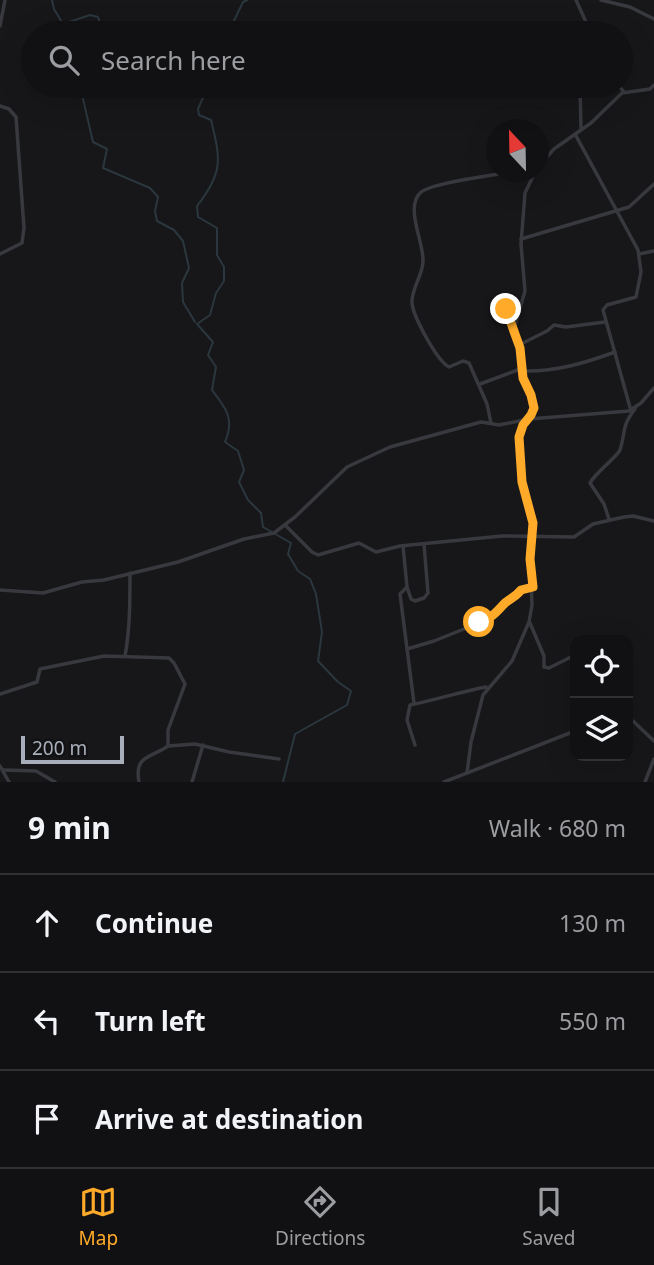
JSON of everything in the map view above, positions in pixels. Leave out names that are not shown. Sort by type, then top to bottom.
[{"type":"street","points":[[0,26],[5,0]]},
{"type":"street","points":[[576,0],[586,21]]},
{"type":"street","points":[[601,0],[630,7],[654,19]]},
{"type":"street","points":[[630,7],[632,0]]},
{"type":"street","points":[[633,91],[646,90],[654,85]]},
{"type":"street","points":[[580,98],[581,129]]},
{"type":"street","points":[[549,156],[617,98]]},
{"type":"street","points":[[0,106],[9,109],[16,117],[24,228],[22,243],[0,254]]},
{"type":"street","points":[[575,134],[639,254],[641,272],[634,299],[604,307],[605,322],[631,411]]},
{"type":"street","points":[[486,176],[435,186],[421,192],[415,201],[416,228],[423,261],[413,307],[432,351],[447,366],[460,361],[467,362],[480,384],[491,423]]},
{"type":"street","points":[[514,330],[525,291],[521,239],[525,193],[530,182]]},
{"type":"street","points":[[521,239],[633,205],[654,184]]},
{"type":"street","points":[[639,254],[654,251]]},
{"type":"street","points":[[467,773],[471,742],[483,695],[509,665],[529,622],[533,587],[530,559],[532,516],[522,482],[519,437],[523,425],[533,411],[533,402],[519,345],[506,309]]},
{"type":"street","points":[[519,345],[547,331],[554,324],[581,326],[605,322]]},
{"type":"street","points":[[480,384],[523,370],[537,372],[590,362],[615,352]]},
{"type":"street","points":[[609,519],[604,504],[590,483],[619,451],[625,421],[654,388]]},
{"type":"street","points":[[0,590],[38,594],[178,562],[244,539],[274,533],[341,472],[357,461],[390,447],[477,423],[499,425],[529,419],[631,411],[636,407]]},
{"type":"street","points":[[285,525],[318,555],[359,543],[376,552],[402,546],[502,536],[562,539],[576,537],[593,524],[609,519],[633,516],[654,521]]},
{"type":"street","points":[[402,546],[407,587],[413,601],[428,594],[424,544]]},
{"type":"street","points":[[125,656],[130,625],[130,573]]},
{"type":"street","points":[[407,587],[400,594],[414,704]]},
{"type":"street","points":[[407,649],[489,619],[521,590],[533,587]]},
{"type":"street","points":[[529,622],[544,656],[544,667],[549,668],[570,658]]},
{"type":"street","points":[[0,694],[37,682],[38,671],[44,667],[104,656],[169,658],[185,680],[167,730],[168,746]]},
{"type":"street","points":[[415,745],[407,720],[410,706],[423,704],[437,697],[488,687]]},
{"type":"street","points":[[633,721],[654,741]]},
{"type":"street","points":[[444,782],[570,733]]},
{"type":"street","points":[[139,782],[138,769],[143,760],[168,746],[188,743],[279,759]]},
{"type":"street","points":[[191,782],[203,745]]},
{"type":"street","points":[[645,782],[654,759]]},
{"type":"street","points":[[0,766],[9,782]]},
{"type":"street","points":[[4,770],[36,771],[55,782]]},
{"type":"waterway","points":[[52,0],[61,21]]},
{"type":"waterway","points":[[234,21],[243,2],[247,0]]},
{"type":"waterway","points":[[72,21],[90,15],[98,17],[99,21]]},
{"type":"waterway","points":[[83,98],[93,142],[107,149],[103,168],[150,188],[158,197],[155,211],[157,221],[174,230],[183,241],[189,268],[182,283],[183,302],[195,322]]},
{"type":"waterway","points":[[203,98],[198,109],[199,115],[211,120],[218,166],[212,184],[197,206],[198,217],[217,228],[217,255],[224,267],[224,281],[216,293],[210,315],[197,324],[213,342],[208,355],[216,367],[212,390],[228,414],[229,427],[225,442],[238,451],[244,470],[239,482],[248,500],[261,513],[263,527],[291,543],[288,554],[298,571],[310,579],[316,594],[322,632],[318,661],[351,691],[347,705],[295,734],[283,782]]},
{"type":"route","points":[[479,622],[497,614],[504,604],[515,598],[521,590],[533,587],[530,559],[533,523],[522,482],[519,437],[534,408],[523,378],[520,348],[506,309]]}]
